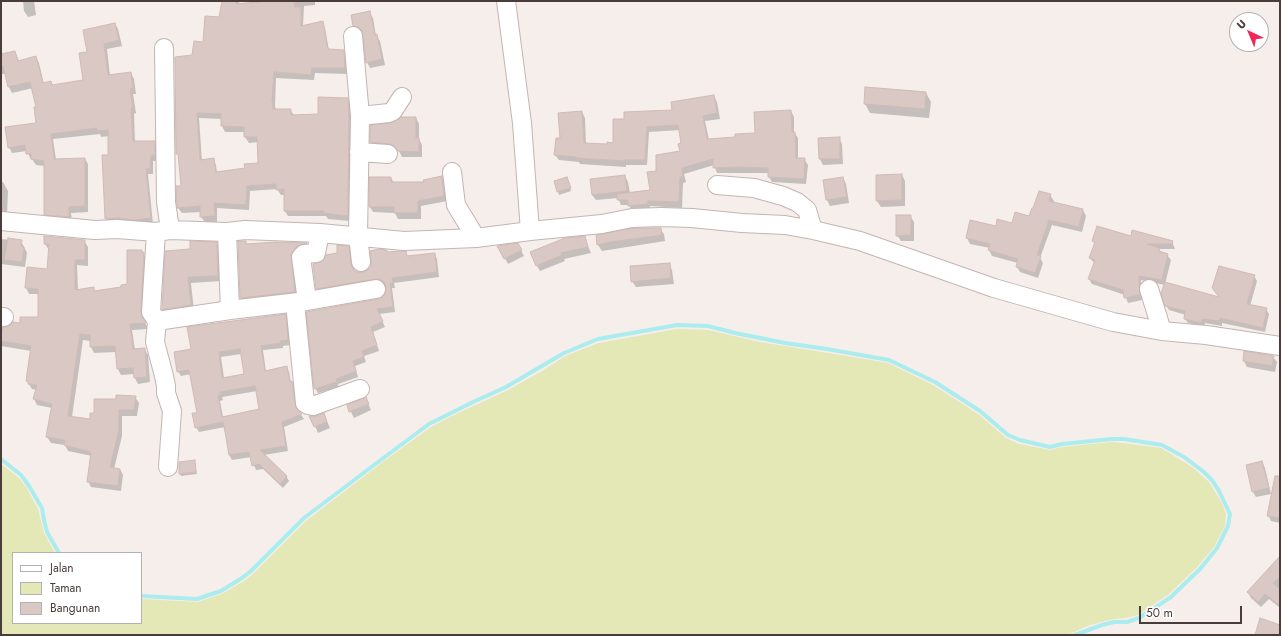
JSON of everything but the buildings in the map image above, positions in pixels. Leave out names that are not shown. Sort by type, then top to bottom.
[{"type":"street","points":[[506,1],[522,123],[530,231]]},
{"type":"street","points":[[353,36],[360,116],[358,236],[361,262]]},
{"type":"street","points":[[157,321],[152,316],[151,309],[166,202],[164,48]]},
{"type":"street","points":[[360,116],[389,113],[402,97]]},
{"type":"street","points":[[359,152],[388,154]]},
{"type":"street","points":[[452,172],[456,204],[476,238]]},
{"type":"street","points":[[717,185],[754,188],[783,196],[796,202],[807,210],[813,230]]},
{"type":"street","points":[[1,221],[95,230],[118,229],[226,232],[245,230],[320,233],[404,241],[476,238],[602,224],[632,218],[692,218],[742,223],[785,225],[860,241],[994,288],[1113,322],[1162,331],[1206,335],[1280,346]]},
{"type":"street","points":[[226,232],[230,310]]},
{"type":"street","points":[[320,233],[317,251],[315,253],[304,254],[301,257],[301,302],[305,403],[313,406],[360,388]]},
{"type":"street","points":[[157,321],[230,310],[301,302],[376,289]]},
{"type":"street","points":[[1149,289],[1162,331]]},
{"type":"street","points":[[157,321],[155,342],[165,381],[166,393],[172,411],[168,467]]},
{"type":"green space","points":[[677,329],[708,330],[760,342],[888,363],[933,385],[978,414],[1006,438],[1019,444],[1050,450],[1062,447],[1112,442],[1161,448],[1192,467],[1209,482],[1222,503],[1226,514],[1225,526],[1214,547],[1198,566],[1169,594],[1138,615],[1087,626],[1068,635],[1,635],[1,464],[19,478],[26,487],[38,509],[44,533],[54,552],[12,552],[12,624],[142,624],[142,599],[198,602],[222,594],[244,581],[254,573],[306,521],[431,427],[508,390],[544,370],[565,356],[599,343]]},
{"type":"waterway","points":[[142,596],[197,599],[221,591],[251,571],[304,518],[429,424],[506,387],[564,353],[598,339],[677,325],[708,326],[785,343],[889,360],[935,382],[980,411],[1008,435],[1020,440],[1050,447],[1062,444],[1112,439],[1124,439],[1162,445],[1184,457],[1204,472],[1212,480],[1219,491],[1230,514],[1228,526],[1217,548],[1200,569],[1171,597],[1139,618],[1127,622],[1114,622],[1102,625],[1075,635]]},
{"type":"waterway","points":[[1,459],[21,475],[29,486],[42,508],[47,532],[58,552]]}]
